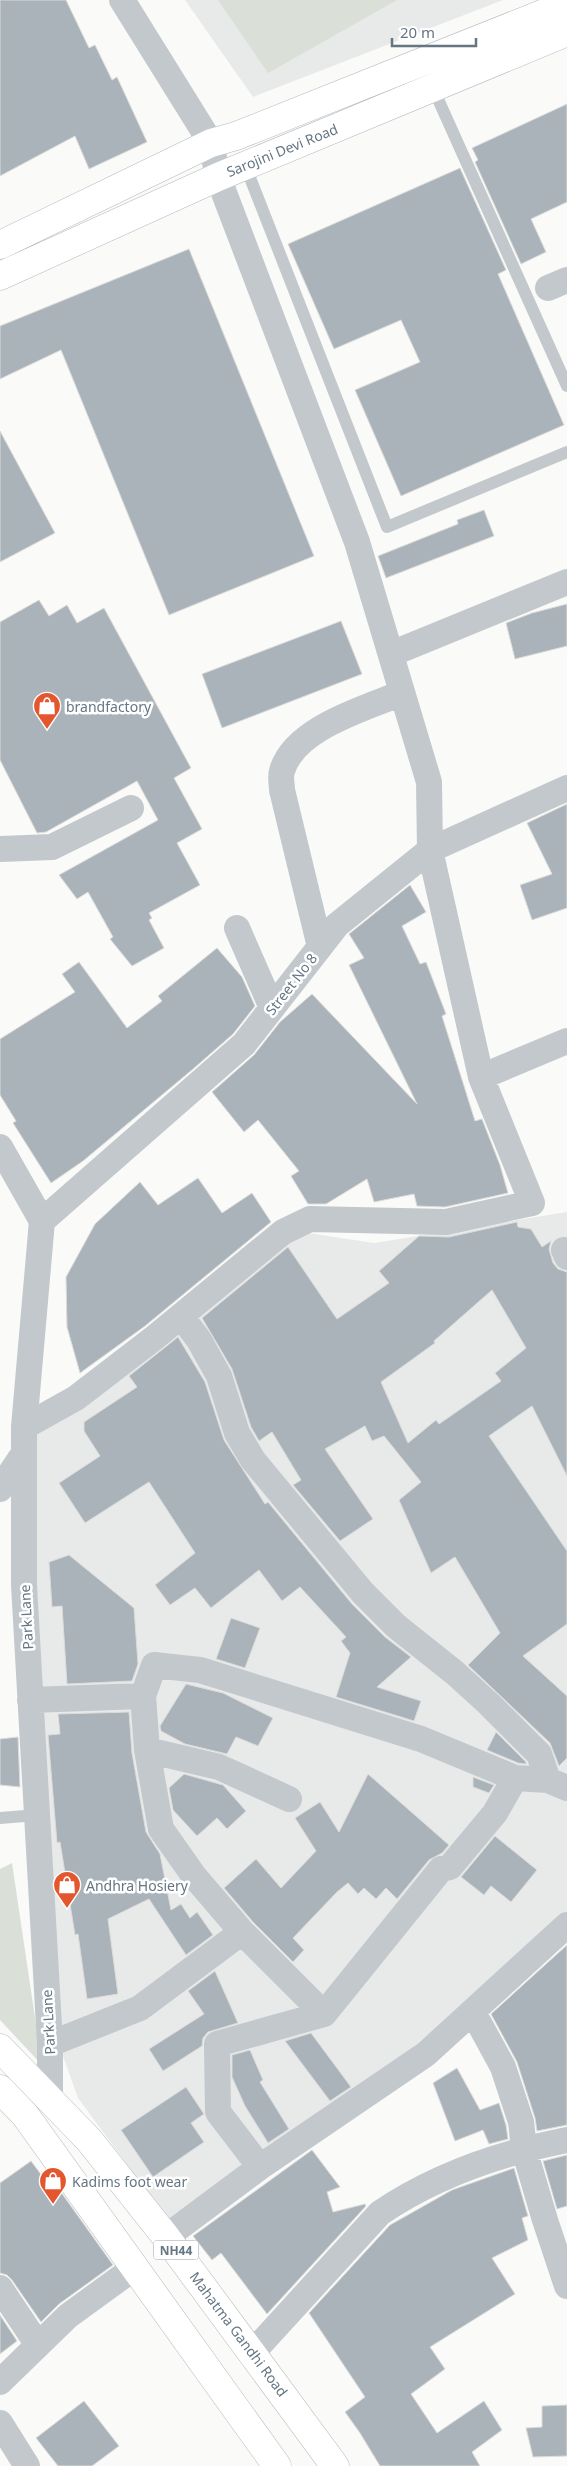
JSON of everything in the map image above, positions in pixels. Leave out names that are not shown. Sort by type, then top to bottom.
[{"type":"main road","points":[[0,245],[211,143],[236,136],[567,4]]},
{"type":"main road","name":"Sarojini Devi Road","points":[[0,276],[245,165],[567,32]]},
{"type":"main road","name":"Mahatma Gandhi Road","points":[[0,2048],[89,2140],[166,2237],[336,2466]]},
{"type":"main road","name":"NH44","points":[[0,2088],[25,2114],[277,2466]]},
{"type":"street","points":[[24,1427],[76,1398],[181,1316],[283,1232],[310,1219],[446,1222],[532,1202],[482,1077],[430,850],[429,782],[357,542],[218,177],[211,143],[122,0]]},
{"type":"street","points":[[391,654],[567,582]]},
{"type":"street","points":[[320,947],[282,790],[282,772],[292,752],[306,738],[341,719],[402,693]]},
{"type":"street","name":"Street No 8","points":[[42,1221],[244,1044],[337,926],[430,850],[567,788]]},
{"type":"street","points":[[0,850],[52,847],[131,808]]},
{"type":"street","points":[[237,928],[272,1008]]},
{"type":"street","points":[[482,1077],[567,1041]]},
{"type":"street","points":[[0,1147],[42,1221]]},
{"type":"street","name":"Park Lane","points":[[42,1221],[24,1427],[24,1585],[50,2044],[50,2099]]},
{"type":"street","points":[[181,1316],[199,1340],[219,1376],[237,1433],[253,1460],[363,1593],[396,1626],[455,1673],[539,1754],[558,1784]]},
{"type":"street","points":[[0,1489],[24,1453]]},
{"type":"street","points":[[324,2014],[242,1932],[194,1876],[161,1829],[147,1750],[143,1696],[154,1665],[200,1670],[421,1739],[515,1778],[558,1784]]},
{"type":"street","points":[[30,1700],[143,1696]]},
{"type":"street","points":[[147,1750],[219,1766],[288,1799]]},
{"type":"street","points":[[260,2168],[218,2112],[217,2044],[324,2014],[441,1869],[450,1867],[495,1813],[515,1778]]},
{"type":"street","points":[[166,2237],[260,2168],[426,2054],[567,1925]]},
{"type":"street","points":[[50,2044],[140,2008],[242,1932]]},
{"type":"street","points":[[473,2012],[503,2067],[521,2122],[524,2149],[567,2286]]},
{"type":"street","points":[[253,2352],[380,2213],[436,2180],[524,2149],[567,2140]]},
{"type":"street","points":[[0,2382],[68,2316],[134,2268]]},
{"type":"street","points":[[0,2288],[38,2345]]},
{"type":"street","points":[[0,2423],[27,2466]]},
{"type":"lane","points":[[433,88],[567,386]]},
{"type":"lane","points":[[245,165],[387,527],[567,452]]},
{"type":"lane","points":[[0,1818],[37,1815]]},
{"type":"shaded area","points":[[185,0],[503,0],[253,97]]},
{"type":"shaded area","points":[[218,0],[397,0],[268,73]]},
{"type":"shaded area","points":[[567,1212],[567,1916],[466,2010],[173,2227],[78,2098],[59,2045],[29,1425],[295,1231],[374,1243]]},
{"type":"shaded area","points":[[12,1863],[42,2065],[0,2020],[0,1869]]},
{"type":"building","points":[[0,0],[66,0],[89,48],[95,45],[112,80],[117,77],[147,142],[89,169],[75,136],[0,176]]},
{"type":"building","points":[[567,104],[567,202],[531,219],[546,252],[521,264],[475,162],[478,160],[472,148]]},
{"type":"building","points":[[460,168],[506,270],[498,274],[564,425],[401,496],[355,390],[420,362],[401,320],[334,349],[288,244]]},
{"type":"building","points":[[189,249],[314,556],[169,615],[61,350],[0,379],[0,326]]},
{"type":"building","points":[[0,431],[55,533],[0,562]]},
{"type":"building","points":[[484,510],[494,536],[386,578],[378,556],[458,524],[457,520]]},
{"type":"building","points":[[39,600],[49,616],[67,605],[77,623],[104,608],[191,768],[174,778],[202,829],[177,843],[200,885],[149,913],[152,918],[149,920],[164,948],[132,966],[110,939],[113,937],[88,892],[77,899],[59,875],[158,820],[137,781],[46,832],[37,833],[0,760],[0,622]]},
{"type":"building","points":[[567,604],[567,646],[515,659],[506,623],[532,613]]},
{"type":"building","points":[[341,621],[362,674],[222,728],[202,674]]},
{"type":"building","points":[[567,804],[567,908],[532,920],[520,885],[552,874],[527,823]]},
{"type":"building","points":[[410,885],[426,912],[402,926],[420,964],[426,962],[446,1014],[442,1016],[475,1121],[482,1119],[500,1165],[508,1193],[445,1207],[417,1206],[414,1194],[374,1202],[367,1179],[326,1204],[308,1204],[291,1176],[299,1171],[258,1120],[244,1132],[212,1092],[254,1055],[280,1022],[312,994],[417,1104],[349,965],[364,958],[349,934]]},
{"type":"building","points":[[217,948],[242,977],[255,1006],[233,1034],[193,1069],[83,1161],[51,1183],[13,1123],[16,1121],[0,1095],[0,1039],[75,992],[62,974],[79,962],[127,1028],[162,1001],[158,996]]},
{"type":"building","points":[[198,1178],[222,1213],[252,1193],[271,1222],[145,1326],[80,1373],[67,1327],[66,1277],[95,1224],[140,1182],[158,1205]]},
{"type":"building","points":[[517,1222],[518,1227],[531,1229],[542,1247],[551,1241],[549,1249],[553,1263],[558,1269],[567,1272],[567,1476],[532,1406],[489,1436],[567,1551],[567,1624],[523,1656],[567,1696],[567,1758],[559,1766],[550,1743],[468,1665],[500,1633],[455,1557],[431,1573],[399,1500],[421,1482],[384,1436],[372,1441],[365,1426],[325,1449],[373,1519],[340,1541],[293,1485],[301,1480],[272,1432],[259,1441],[251,1427],[232,1369],[202,1318],[288,1247],[337,1319],[389,1283],[379,1271],[419,1236],[449,1237]],"holes":[[[492,1290],[526,1348],[495,1373],[501,1381],[439,1424],[436,1420],[408,1443],[381,1382],[435,1343],[434,1341]]]},
{"type":"building","points":[[178,1337],[205,1382],[224,1440],[265,1504],[268,1502],[352,1604],[385,1637],[411,1657],[377,1687],[421,1701],[414,1721],[336,1697],[350,1653],[341,1641],[346,1637],[300,1587],[282,1601],[259,1570],[211,1608],[195,1588],[170,1605],[155,1585],[195,1553],[149,1482],[85,1523],[59,1483],[100,1456],[84,1431],[84,1422],[137,1387],[129,1376]]},
{"type":"building","points":[[69,1555],[134,1608],[138,1664],[132,1681],[67,1684],[62,1606],[52,1607],[49,1562]]},
{"type":"building","points":[[231,1618],[260,1628],[245,1668],[216,1659]]},
{"type":"building","points":[[186,1684],[223,1693],[273,1718],[258,1746],[236,1737],[227,1754],[185,1744],[161,1731],[160,1726]]},
{"type":"building","points":[[129,1712],[132,1753],[146,1832],[160,1854],[171,1910],[181,1904],[190,1918],[197,1912],[213,1935],[186,1955],[149,1899],[108,1919],[118,1994],[87,1999],[78,1934],[75,1935],[60,1842],[57,1843],[48,1735],[60,1734],[58,1714]]},
{"type":"building","points":[[496,1732],[526,1764],[518,1763],[487,1750]]},
{"type":"building","points":[[18,1737],[20,1787],[0,1785],[0,1739]]},
{"type":"building","points":[[184,1774],[223,1785],[246,1811],[227,1829],[217,1818],[197,1836],[173,1810],[169,1788]]},
{"type":"building","points":[[368,1774],[449,1845],[442,1853],[429,1860],[397,1899],[386,1888],[376,1899],[364,1888],[358,1894],[348,1883],[293,1938],[304,1950],[293,1962],[253,1922],[224,1888],[256,1859],[281,1888],[316,1851],[295,1818],[320,1802],[339,1832]]},
{"type":"building","points":[[473,1777],[494,1785],[489,1793],[473,1787]]},
{"type":"building","points":[[495,1836],[537,1870],[511,1902],[491,1886],[484,1895],[461,1877]]},
{"type":"building","points":[[567,1945],[567,2125],[537,2131],[535,2118],[517,2062],[491,2014]]},
{"type":"building","points":[[215,1971],[238,2023],[208,2032],[203,2038],[202,2046],[163,2071],[149,2049],[204,2014],[188,1991]]},
{"type":"building","points":[[311,2033],[351,2087],[330,2101],[285,2041]]},
{"type":"building","points":[[250,2050],[263,2080],[260,2082],[289,2129],[268,2143],[245,2106],[232,2077],[232,2055]]},
{"type":"building","points":[[457,2068],[480,2110],[499,2103],[508,2139],[489,2144],[483,2130],[455,2141],[433,2083]]},
{"type":"building","points":[[186,2087],[204,2114],[191,2123],[204,2142],[153,2177],[121,2130]]},
{"type":"building","points":[[312,2150],[340,2187],[327,2192],[333,2212],[365,2204],[366,2206],[267,2314],[221,2253],[212,2260],[193,2236]]},
{"type":"building","points":[[567,2155],[567,2206],[557,2209],[543,2161]]},
{"type":"building","points":[[31,2161],[54,2192],[58,2188],[113,2265],[59,2304],[41,2322],[12,2280],[7,2275],[0,2273],[0,2183]]},
{"type":"building","points":[[514,2168],[528,2216],[522,2218],[528,2240],[492,2258],[515,2294],[430,2347],[445,2369],[411,2394],[437,2433],[484,2401],[502,2430],[472,2452],[480,2466],[380,2466],[345,2412],[365,2397],[309,2313],[390,2225],[452,2190]]},
{"type":"building","points":[[0,2315],[17,2341],[0,2354]]},
{"type":"building","points":[[84,2401],[119,2446],[92,2466],[58,2466],[36,2438]]},
{"type":"building","points":[[567,2405],[567,2456],[533,2457],[526,2428],[542,2427],[542,2406]]},
{"type":"place","name":"brandfactory","points":[[47,730]]},
{"type":"place","name":"Andhra Hosiery","points":[[67,1909]]},
{"type":"place","name":"Kadims foot wear","points":[[53,2205]]}]
